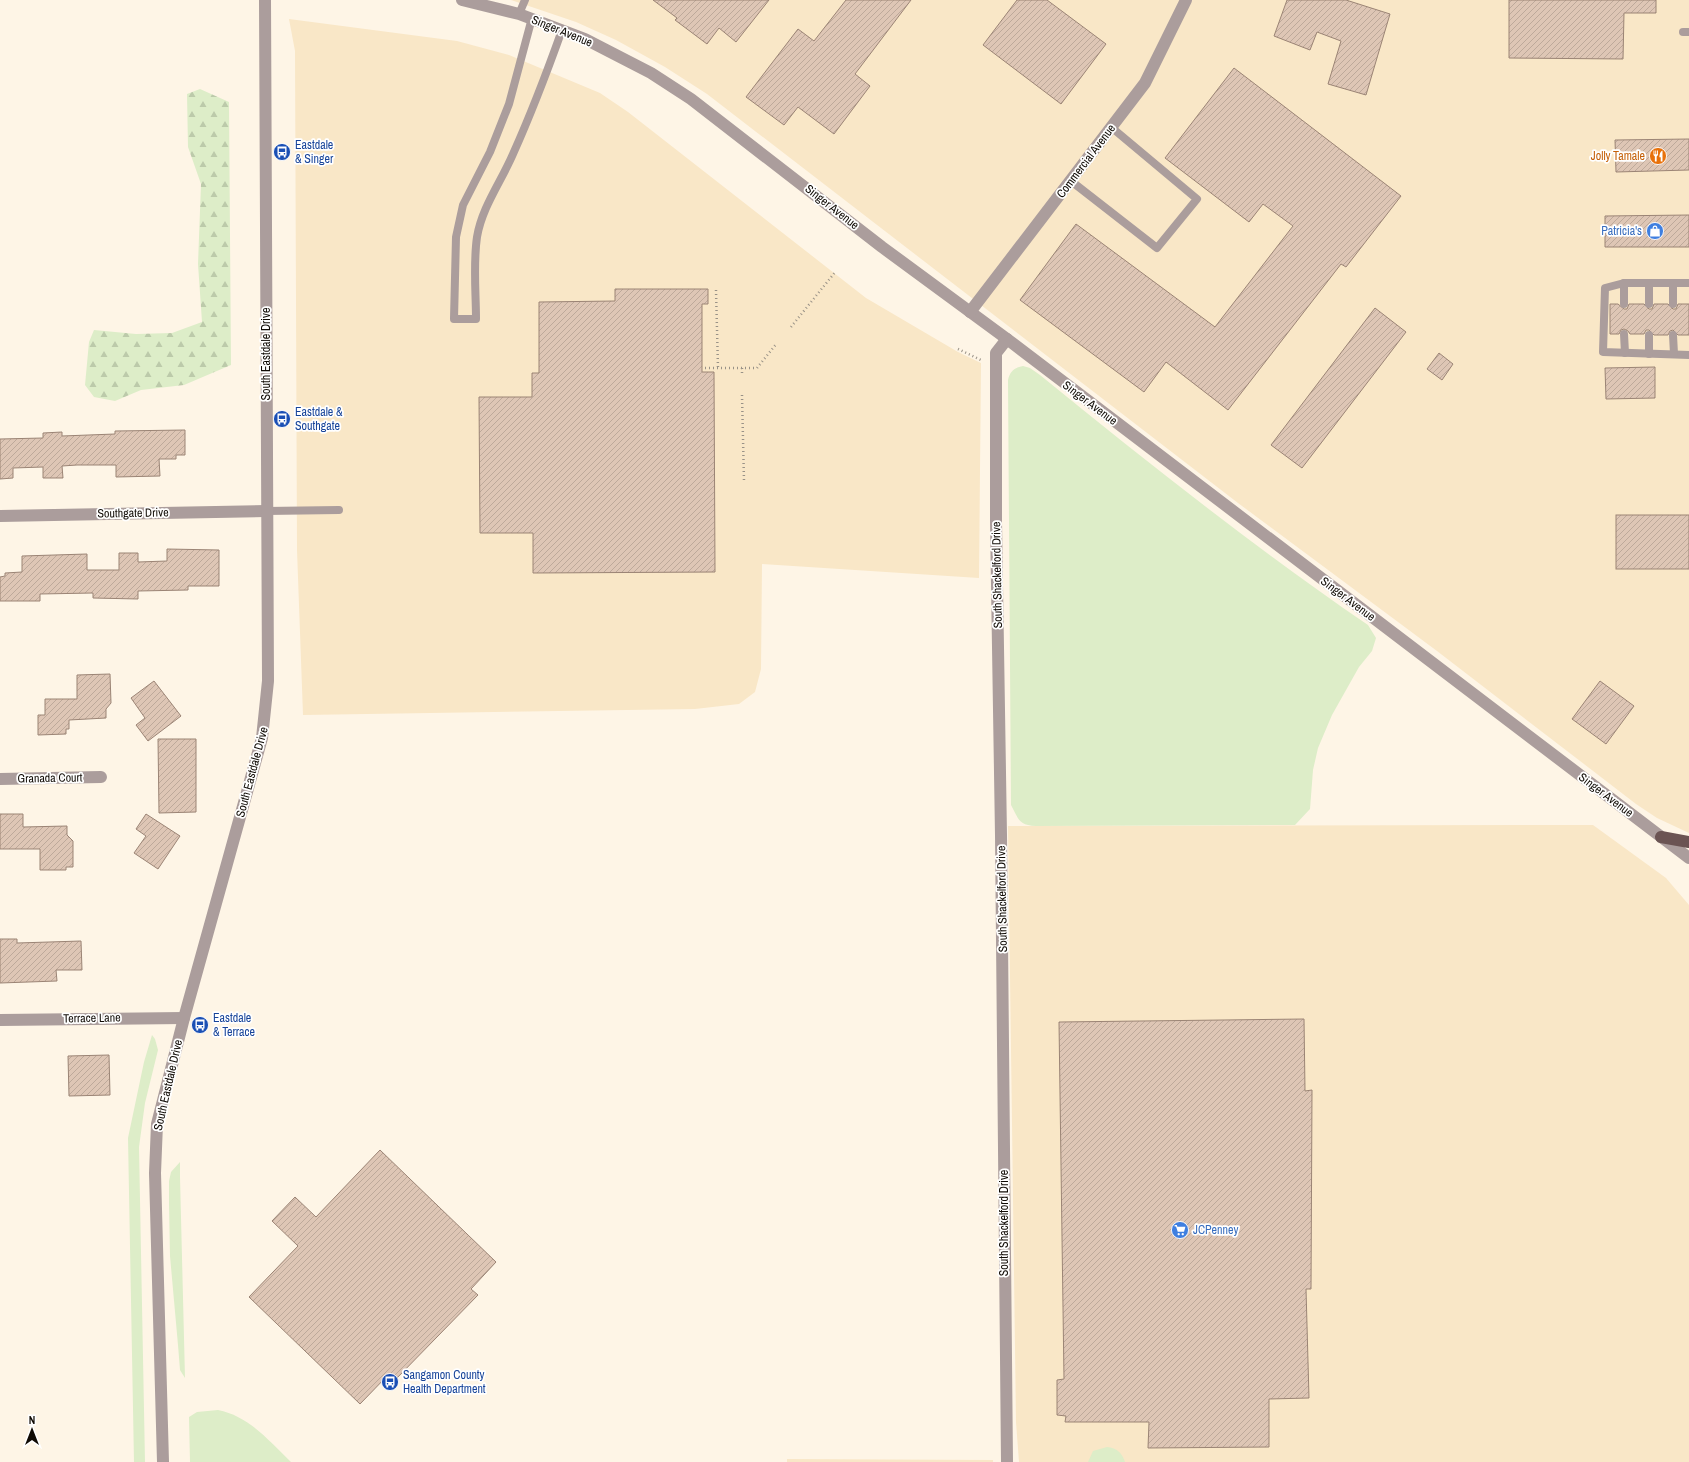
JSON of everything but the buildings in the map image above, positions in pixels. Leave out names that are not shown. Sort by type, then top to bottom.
[{"type":"main road","points":[[1661,837],[1689,842]]},
{"type":"street","name":"South Eastdale Drive","points":[[163,1462],[155,1144],[157,1124],[184,1018],[262,738],[268,680],[266,512],[265,0]]},
{"type":"street","name":"Singer Avenue","points":[[462,0],[532,18],[562,30],[615,53],[651,73],[691,99],[1689,858]]},
{"type":"street","name":"Commercial Avenue","points":[[970,312],[1145,83],[1186,0]]},
{"type":"street","name":"South Shackelford Drive","points":[[1007,339],[996,353],[996,522],[1001,835],[1007,1462]]},
{"type":"street","name":"Southgate Drive","points":[[0,516],[266,512]]},
{"type":"street","name":"Granada Court","points":[[0,779],[101,777]]},
{"type":"street","name":"Terrace Lane","points":[[0,1020],[184,1018]]},
{"type":"lane","points":[[518,14],[525,0]]},
{"type":"lane","points":[[532,18],[509,104],[490,152],[462,205],[456,237],[454,319],[476,319],[477,237],[482,218],[513,154],[562,30]]},
{"type":"lane","points":[[1071,181],[1158,248],[1197,199],[1111,127]]},
{"type":"lane","points":[[1689,283],[1624,283],[1605,288],[1603,352],[1689,355]]},
{"type":"lane","points":[[1624,283],[1624,304]]},
{"type":"lane","points":[[1649,283],[1649,304]]},
{"type":"lane","points":[[1673,283],[1673,304]]},
{"type":"lane","points":[[1624,334],[1624,353]]},
{"type":"lane","points":[[1649,334],[1649,354]]},
{"type":"lane","points":[[1673,334],[1674,354]]},
{"type":"lane","points":[[266,512],[339,510]]},
{"type":"path","points":[[790,327],[836,271]]},
{"type":"path","points":[[716,290],[718,368]]},
{"type":"path","points":[[705,368],[757,368],[777,343]]},
{"type":"path","points":[[958,349],[984,361]]},
{"type":"path","points":[[742,368],[742,376]]},
{"type":"path","points":[[742,395],[744,481]]},
{"type":"shaded area","points":[[511,0],[1689,0],[1689,833],[1657,818],[1636,804],[1437,651],[1238,503],[707,94],[665,67],[616,40],[576,22]]},
{"type":"shaded area","points":[[289,19],[457,41],[509,55],[600,93],[628,112],[866,298],[958,352],[981,363],[979,578],[762,564],[761,669],[755,692],[739,704],[695,709],[303,715],[297,550],[295,51]]},
{"type":"shaded area","points":[[1593,825],[1666,878],[1689,905],[1689,1462],[1019,1462],[1016,1422],[1008,826]]},
{"type":"shaded area","points":[[787,1459],[993,1460],[993,1462],[787,1462]]},
{"type":"green space","points":[[200,89],[229,102],[231,365],[184,385],[141,390],[115,401],[94,397],[85,385],[89,342],[94,330],[136,334],[172,333],[202,322],[198,264],[201,184],[188,147],[187,94]]},
{"type":"green space","points":[[1023,366],[1030,368],[1040,375],[1120,440],[1242,535],[1368,625],[1376,638],[1372,651],[1359,667],[1332,715],[1318,748],[1313,770],[1310,809],[1295,825],[1036,826],[1023,823],[1018,818],[1011,805],[1008,380],[1013,370]]},
{"type":"green space","points":[[152,1035],[155,1039],[158,1050],[145,1103],[139,1147],[145,1462],[134,1462],[128,1138],[144,1062]]},
{"type":"green space","points":[[180,1162],[185,1378],[180,1370],[170,1256],[169,1181],[171,1172]]},
{"type":"green space","points":[[218,1410],[239,1418],[258,1430],[291,1462],[190,1462],[189,1417],[197,1412]]},
{"type":"green space","points":[[1107,1447],[1114,1448],[1119,1452],[1125,1462],[1088,1462],[1093,1451]]},
{"type":"place","name":"Eastdale & Singer","points":[[282,152]]},
{"type":"place","name":"Jolly Tamale","points":[[1658,156]]},
{"type":"place","name":"Patricia's","points":[[1655,231]]},
{"type":"place","name":"Eastdale & Southgate","points":[[282,419]]},
{"type":"place","name":"Eastdale & Terrace","points":[[200,1025]]},
{"type":"place","name":"JCPenney","points":[[1180,1230]]},
{"type":"place","name":"Sangamon County Health Department","points":[[390,1382]]}]
